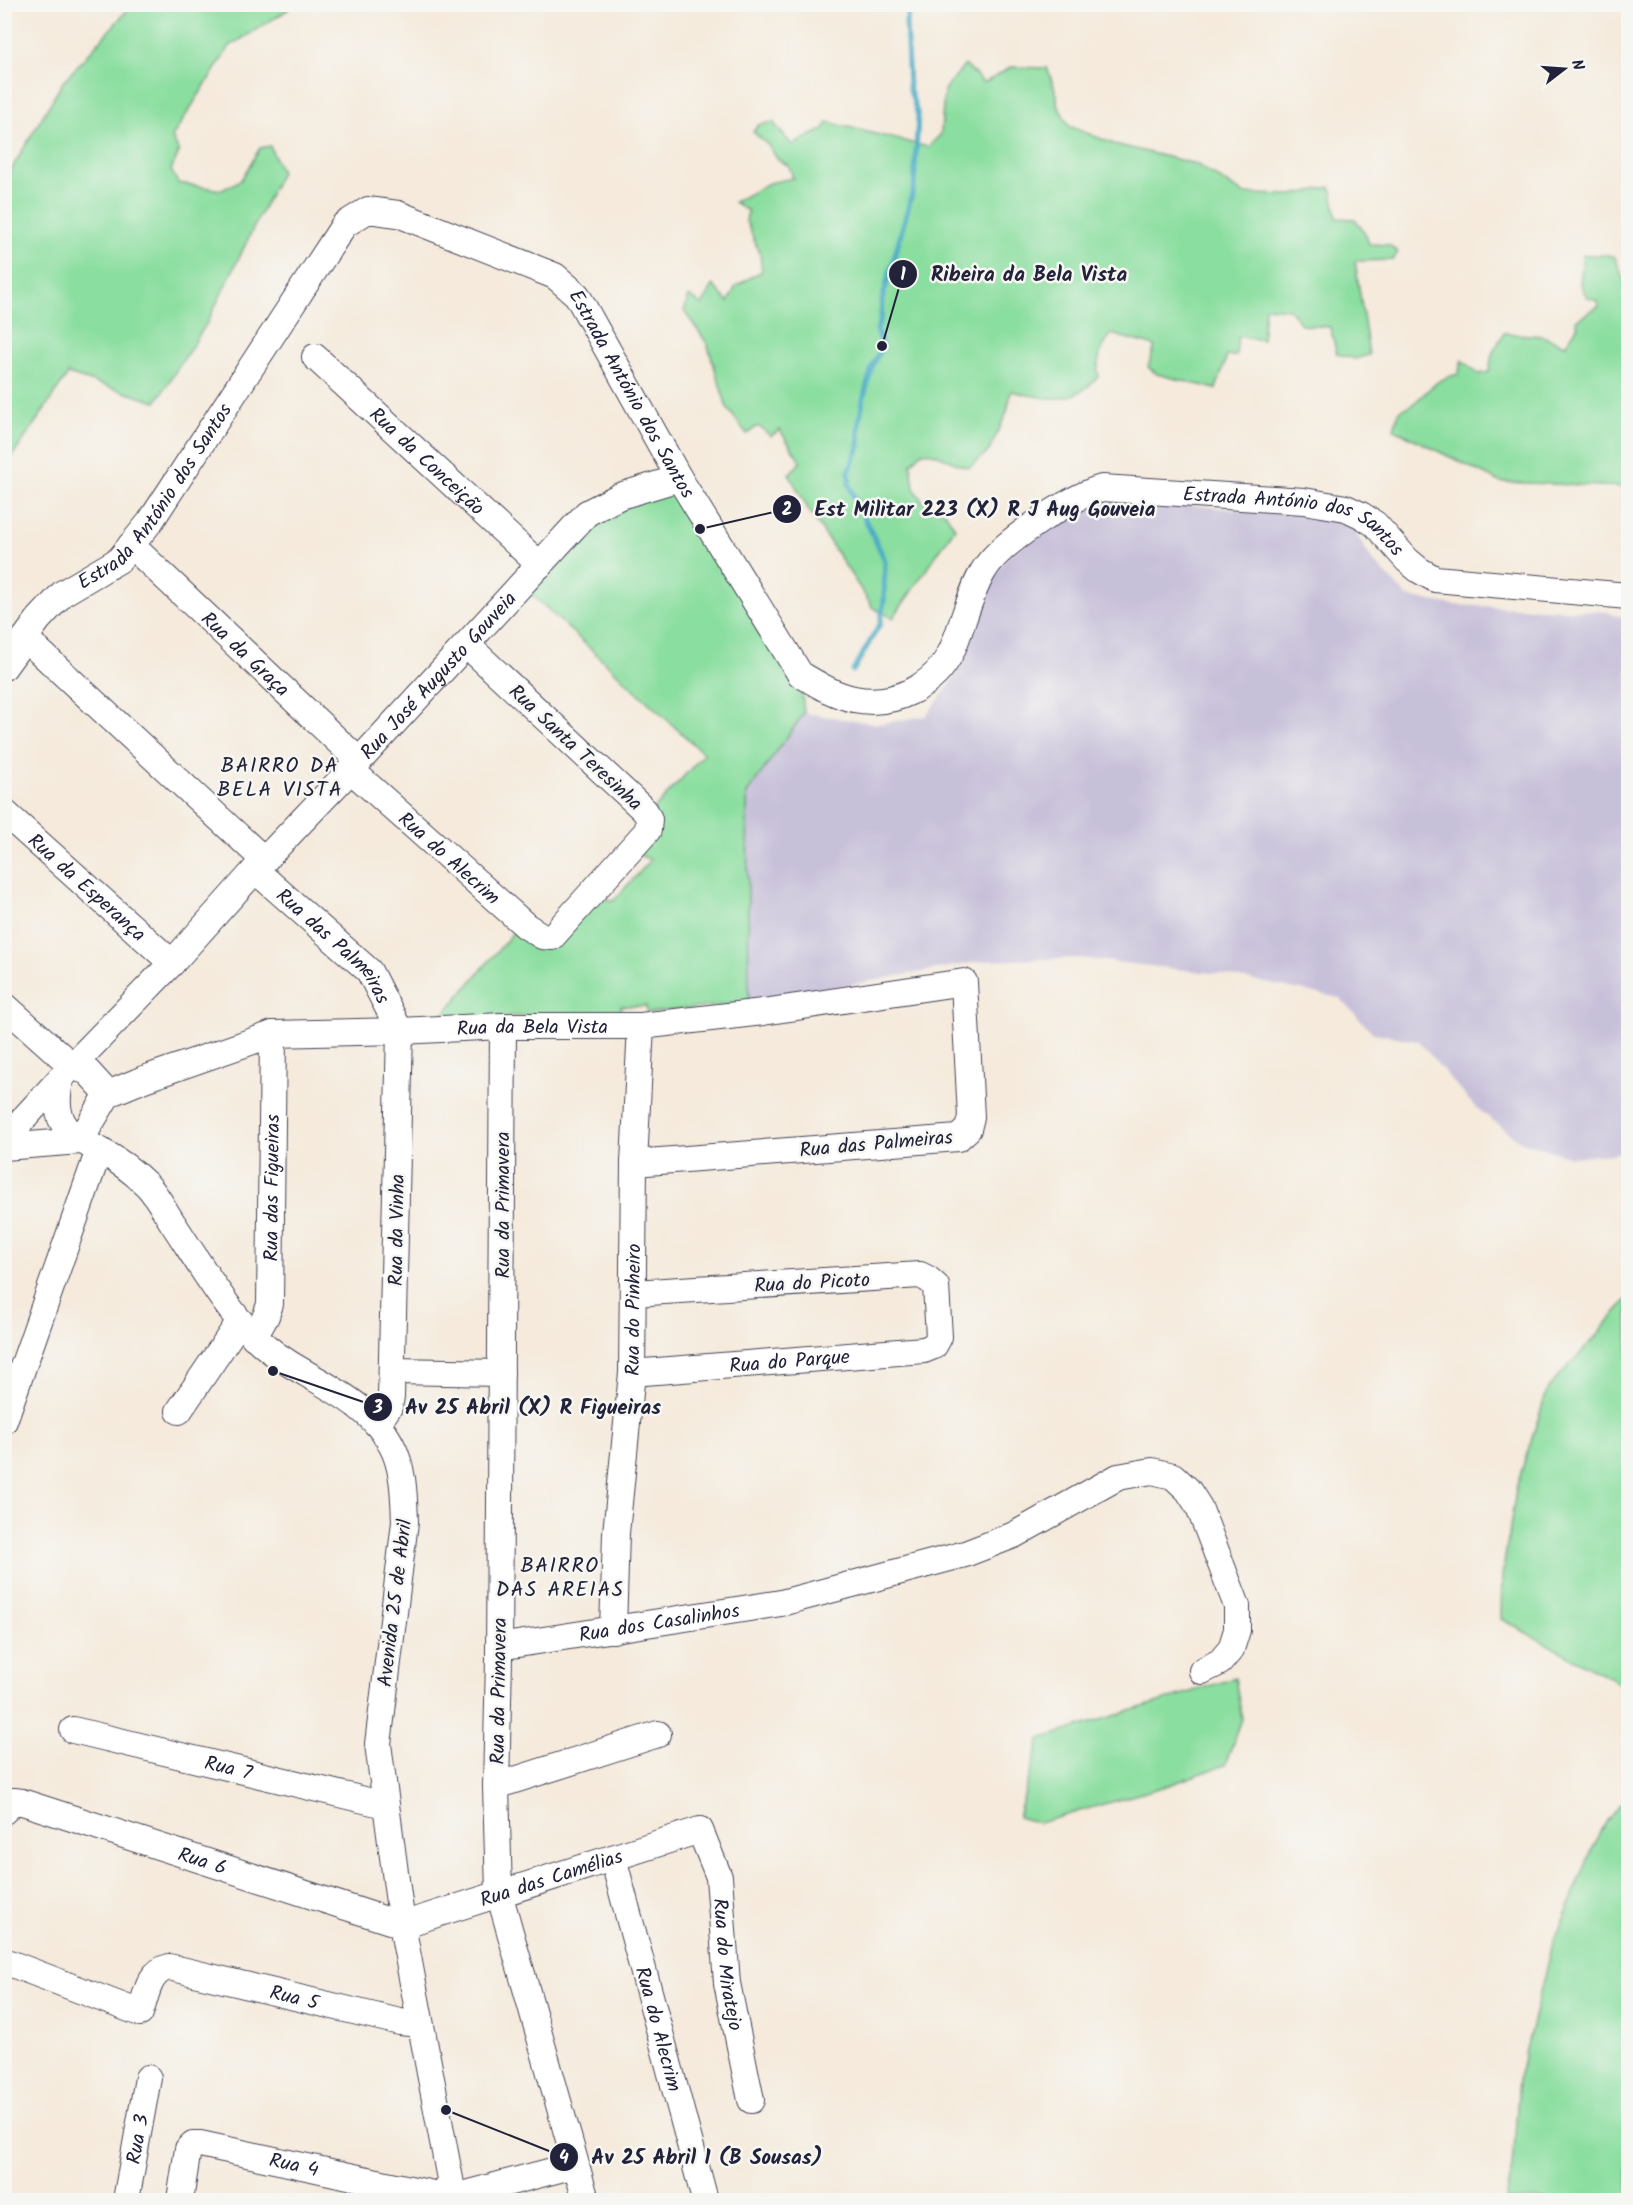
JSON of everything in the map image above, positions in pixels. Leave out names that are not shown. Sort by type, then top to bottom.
[{"type":"street","name":"Estrada António dos Santos","points":[[4,667],[38,620],[63,593],[119,560],[150,522],[344,225],[368,210],[399,214],[555,276],[577,295],[679,478],[800,674],[830,691],[854,699],[882,700],[909,693],[932,678],[950,653],[983,571],[995,556],[1050,514],[1086,492],[1102,488],[1304,501],[1346,508],[1375,524],[1407,560],[1435,579],[1629,596]]},
{"type":"street","name":"Rua da Conceição","points":[[315,357],[540,565]]},
{"type":"street","name":"Rua José Augusto Gouveia","points":[[4,1140],[172,963],[587,513],[620,496],[679,478]]},
{"type":"street","name":"Rua da Graça","points":[[131,545],[355,766]]},
{"type":"street","name":"Rua das Palmeiras","points":[[26,638],[369,971],[400,1031]]},
{"type":"street","name":"Rua Santa Teresinha","points":[[467,645],[645,810],[649,819],[648,830],[552,937]]},
{"type":"street","name":"Rua do Alecrim","points":[[355,766],[526,926],[542,936],[552,937]]},
{"type":"street","name":"Rua da Esperança","points":[[4,813],[172,963]]},
{"type":"street","name":"Rua das Palmeiras","points":[[634,1163],[958,1138],[968,1128],[971,1117],[964,982]]},
{"type":"street","name":"Rua da Bela Vista","points":[[108,1094],[273,1034],[503,1026],[641,1026],[763,1012],[964,982]]},
{"type":"street","points":[[4,1005],[66,1073],[88,1072],[108,1094],[89,1146],[4,1421]]},
{"type":"street","name":"Rua da Primavera","points":[[503,1026],[500,1647],[496,1786],[499,1893],[586,2200]]},
{"type":"street","name":"Rua do Pinheiro","points":[[613,1630],[616,1533],[632,1373],[634,1163],[641,1026]]},
{"type":"street","name":"Rua da Vinha","points":[[377,1424],[389,1407],[393,1371],[400,1031]]},
{"type":"street","name":"Rua das Figueiras","points":[[179,1411],[247,1329],[266,1316],[270,1304],[273,1034]]},
{"type":"street","name":"Avenida 25 de Abril","points":[[66,1073],[58,1109],[66,1129],[89,1146],[125,1166],[148,1186],[220,1296],[247,1329],[288,1363],[352,1403],[377,1424],[393,1448],[404,1492],[405,1522],[378,1744],[402,1925],[453,2198]]},
{"type":"street","points":[[4,1147],[89,1146]]},
{"type":"street","name":"Rua do Picoto","points":[[633,1293],[920,1275],[936,1286],[939,1337]]},
{"type":"street","name":"Rua do Parque","points":[[632,1373],[924,1350],[934,1346],[939,1337]]},
{"type":"street","points":[[393,1371],[501,1372]]},
{"type":"street","name":"Rua dos Casalinhos","points":[[500,1647],[781,1603],[965,1554],[1014,1535],[1118,1477],[1152,1471],[1173,1476],[1188,1490],[1199,1507],[1237,1606],[1237,1630],[1231,1649],[1220,1662],[1202,1671]]},
{"type":"street","name":"Rua 7","points":[[73,1730],[385,1805]]},
{"type":"street","points":[[496,1786],[658,1734]]},
{"type":"street","name":"Rua 6","points":[[4,1811],[14,1801],[22,1802],[402,1925]]},
{"type":"street","name":"Rua das Camélias","points":[[402,1925],[700,1830]]},
{"type":"street","name":"Rua do Miratejo","points":[[700,1830],[719,1877],[727,1983],[751,2100]]},
{"type":"street","name":"Rua do Alecrim","points":[[614,1858],[705,2200]]},
{"type":"street","name":"Rua 5","points":[[4,1961],[140,2013],[154,1975],[169,1967],[400,2022],[420,2024]]},
{"type":"street","name":"Rua 3","points":[[126,2200],[148,2078]]},
{"type":"street","name":"Rua 4","points":[[180,2200],[188,2149],[193,2144],[453,2198]]},
{"type":"street","points":[[453,2198],[575,2165]]},
{"type":"shaded area","points":[[1109,498],[1333,518],[1358,529],[1356,534],[1372,560],[1408,597],[1455,605],[1608,612],[1628,617],[1628,1149],[1615,1154],[1571,1157],[1520,1141],[1474,1106],[1418,1041],[1373,1033],[1340,998],[1220,974],[1079,958],[982,961],[749,1003],[747,793],[804,713],[878,724],[926,716],[949,686],[971,626],[995,574],[1009,555],[1084,504]]},
{"type":"green space","points":[[281,4],[288,10],[230,46],[172,137],[179,152],[171,170],[178,183],[222,190],[241,180],[260,148],[270,146],[281,172],[207,323],[156,402],[68,374],[8,463],[5,464],[5,180],[63,82],[132,5]]},
{"type":"green space","points":[[965,65],[984,83],[1011,67],[1047,68],[1057,95],[1057,104],[1069,126],[1114,144],[1196,164],[1244,194],[1292,195],[1331,187],[1337,218],[1355,219],[1369,244],[1389,245],[1398,252],[1393,260],[1355,261],[1369,355],[1355,359],[1337,354],[1330,327],[1302,325],[1289,309],[1265,307],[1262,340],[1238,336],[1236,356],[1227,356],[1216,389],[1157,374],[1148,367],[1155,346],[1111,334],[1100,354],[1098,377],[1078,393],[1068,397],[1047,398],[1011,391],[1007,412],[989,451],[969,467],[928,452],[922,452],[911,464],[914,488],[923,502],[945,512],[955,528],[893,618],[873,608],[810,512],[789,474],[801,462],[780,430],[771,436],[758,426],[747,434],[727,408],[707,343],[684,311],[689,296],[702,305],[713,285],[728,302],[736,286],[762,271],[760,254],[746,221],[748,211],[734,202],[769,183],[793,178],[789,166],[778,160],[768,145],[753,132],[758,125],[773,122],[792,145],[824,129],[828,122],[928,147],[941,134],[944,90]]},
{"type":"green space","points":[[1583,255],[1615,257],[1624,281],[1628,285],[1628,487],[1500,482],[1394,429],[1399,411],[1415,402],[1437,382],[1458,374],[1462,360],[1478,374],[1489,372],[1492,354],[1504,333],[1542,336],[1565,345],[1578,326],[1576,320],[1599,306],[1597,301],[1587,297],[1580,284]]},
{"type":"green space","points":[[680,489],[801,684],[804,713],[747,793],[749,1003],[647,1013],[646,1006],[621,1006],[621,1013],[447,1018],[442,1016],[517,928],[534,944],[600,896],[613,901],[651,860],[639,855],[656,807],[704,754],[527,590],[587,529],[613,509]]},
{"type":"green space","points":[[1628,1298],[1628,1688],[1501,1619],[1502,1576],[1517,1485],[1548,1388]]},
{"type":"green space","points":[[1235,1678],[1242,1719],[1225,1765],[1169,1785],[1039,1823],[1018,1817],[1040,1739]]},
{"type":"green space","points":[[1628,1795],[1628,2200],[1506,2200],[1513,2167],[1519,2078],[1550,1952],[1600,1831]]},
{"type":"waterway","points":[[853,671],[880,624],[884,600],[885,560],[849,485],[849,471],[859,447],[859,424],[863,400],[872,367],[882,346],[877,329],[881,318],[882,300],[914,187],[918,116],[909,87],[906,22],[911,4]]},
{"type":"place","name":"Ribeira da Bela Vista","points":[[882,346]]},
{"type":"place","name":"Est Militar 223 (X) R J Aug Gouveia","points":[[700,529]]},
{"type":"place","name":"Av 25 Abril (X) R Figueiras","points":[[273,1371]]},
{"type":"place","name":"Av 25 Abril 1 (B Sousas)","points":[[446,2110]]},
{"type":"district","name":"BAIRRO DA BELA VISTA","points":[[280,777]]},
{"type":"district","name":"BAIRRO DAS AREIAS","points":[[560,1577]]}]
